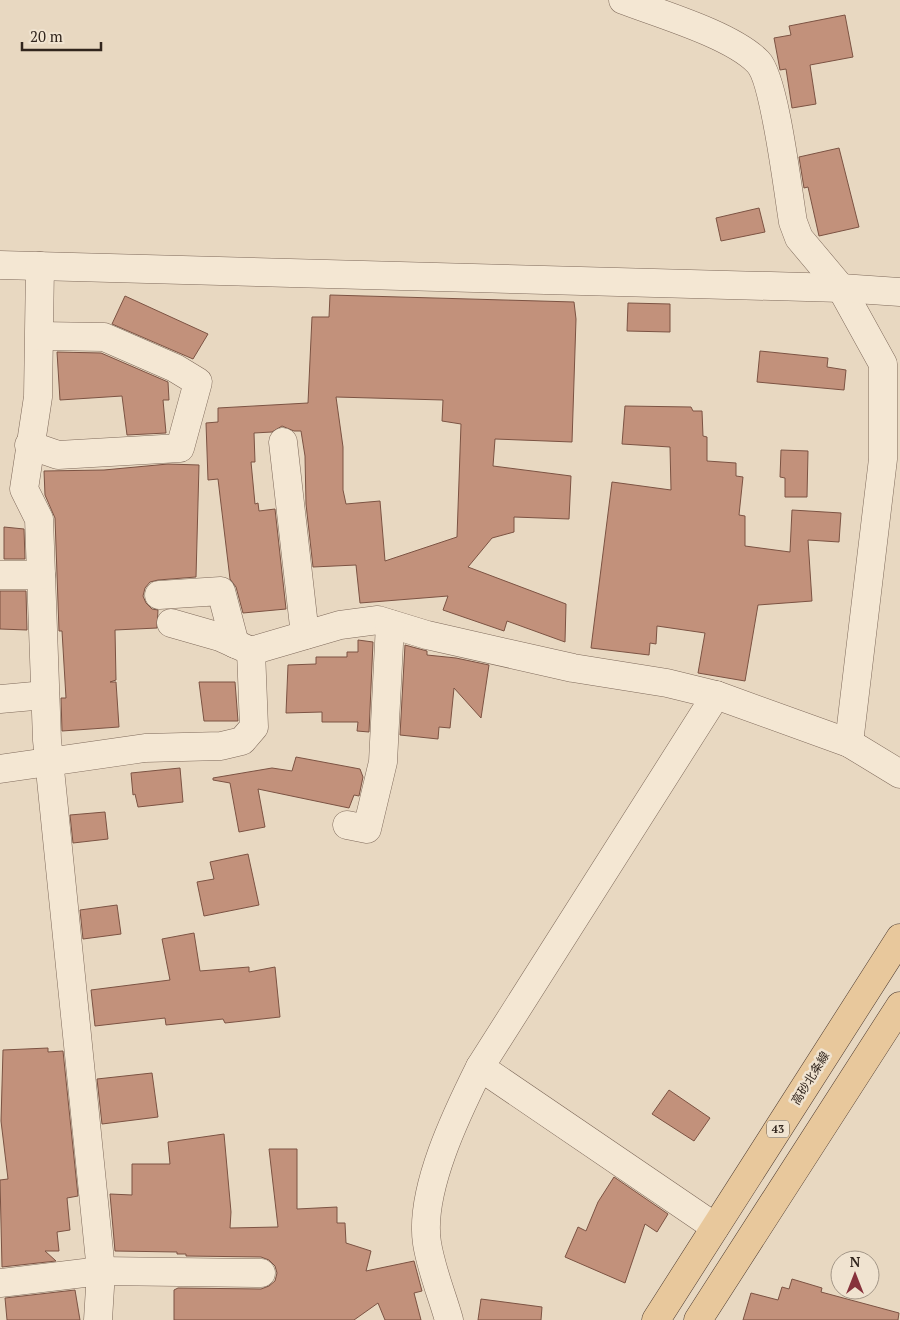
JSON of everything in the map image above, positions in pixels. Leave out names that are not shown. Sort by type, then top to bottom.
[{"type":"main road","name":"高砂北条線","points":[[656,1320],[900,938]]},
{"type":"main road","points":[[698,1320],[900,1006]]},
{"type":"street","points":[[623,0],[740,46],[760,63],[772,96],[793,222],[799,238],[841,288],[883,364],[883,458],[849,743]]},
{"type":"street","points":[[0,265],[841,288],[900,292]]},
{"type":"street","points":[[40,266],[38,397],[24,489],[39,519],[47,740],[51,763],[100,1271],[98,1320]]},
{"type":"street","points":[[30,445],[58,454],[180,448],[198,382],[175,368],[104,337],[40,336]]},
{"type":"street","points":[[283,442],[305,635]]},
{"type":"street","points":[[0,575],[41,575]]},
{"type":"street","points":[[0,769],[145,748],[221,746],[242,741],[254,727],[243,647],[221,591],[159,595]]},
{"type":"street","points":[[170,623],[220,636],[243,647],[305,635],[340,625],[378,620],[427,635],[573,668],[667,683],[716,695],[849,743],[900,774]]},
{"type":"street","points":[[347,825],[367,829],[383,762],[390,624]]},
{"type":"street","points":[[0,699],[45,695]]},
{"type":"street","points":[[449,1320],[427,1243],[427,1216],[434,1177],[463,1100],[480,1067],[716,695]]},
{"type":"street","points":[[480,1067],[715,1227]]},
{"type":"street","points":[[0,1283],[100,1271],[261,1273]]},
{"type":"building","points":[[845,15],[853,57],[810,65],[816,104],[792,108],[786,69],[780,70],[774,38],[791,35],[789,26]]},
{"type":"building","points":[[839,148],[859,227],[819,236],[808,187],[804,188],[799,157]]},
{"type":"building","points":[[759,208],[765,232],[721,241],[716,218]]},
{"type":"building","points":[[330,295],[574,302],[576,319],[572,442],[495,439],[493,466],[571,476],[569,519],[514,517],[514,532],[492,538],[468,567],[566,604],[565,642],[507,621],[504,631],[443,610],[448,596],[360,603],[356,565],[313,567],[306,504],[305,456],[301,431],[294,431],[282,426],[272,432],[254,433],[255,462],[251,462],[255,504],[258,503],[259,511],[275,509],[286,609],[243,613],[236,587],[230,579],[218,479],[208,480],[206,423],[218,422],[218,408],[308,403],[312,317],[329,317]],"holes":[[[336,397],[443,400],[442,421],[461,424],[457,537],[385,561],[380,501],[346,504],[343,490],[343,447]]]},
{"type":"building","points":[[125,296],[208,334],[193,359],[112,324]]},
{"type":"building","points":[[628,303],[670,304],[670,332],[627,331]]},
{"type":"building","points":[[760,351],[828,358],[827,367],[846,370],[844,390],[757,382]]},
{"type":"building","points":[[57,352],[101,353],[168,382],[169,400],[163,400],[166,433],[127,435],[122,396],[60,400]]},
{"type":"building","points":[[625,406],[691,407],[693,411],[702,411],[703,436],[707,437],[707,461],[736,463],[736,476],[743,477],[739,515],[745,516],[745,546],[790,552],[792,510],[841,513],[839,542],[808,540],[812,601],[758,605],[745,681],[698,673],[705,633],[657,626],[656,644],[650,643],[649,655],[591,648],[612,482],[671,490],[670,447],[622,444]]},
{"type":"building","points":[[781,450],[808,451],[807,497],[785,497],[785,478],[780,477]]},
{"type":"building","points":[[168,464],[199,465],[196,577],[158,580],[150,582],[145,588],[143,596],[146,603],[152,609],[158,610],[157,628],[115,630],[116,680],[110,682],[116,682],[119,727],[62,731],[61,698],[66,698],[62,631],[59,631],[55,518],[45,495],[44,471],[104,470]]},
{"type":"building","points":[[4,527],[24,529],[25,559],[4,559]]},
{"type":"building","points":[[0,591],[26,591],[27,630],[0,629]]},
{"type":"building","points":[[358,640],[373,642],[369,732],[357,731],[358,722],[322,722],[322,712],[286,713],[288,665],[316,664],[316,657],[347,657],[347,652],[358,652]]},
{"type":"building","points":[[405,645],[427,651],[427,655],[456,658],[489,665],[481,718],[454,688],[450,728],[439,727],[438,739],[400,735]]},
{"type":"building","points":[[199,682],[235,682],[238,721],[204,721]]},
{"type":"building","points":[[296,757],[360,769],[363,777],[359,796],[354,795],[349,808],[258,789],[265,827],[239,832],[230,783],[213,780],[213,778],[272,768],[292,771]]},
{"type":"building","points":[[180,768],[183,802],[138,807],[135,794],[133,795],[131,773]]},
{"type":"building","points":[[105,812],[108,839],[73,843],[70,815]]},
{"type":"building","points":[[248,854],[259,905],[204,916],[197,882],[214,879],[210,862]]},
{"type":"building","points":[[117,905],[121,934],[83,939],[80,910]]},
{"type":"building","points":[[194,933],[200,971],[249,967],[249,972],[275,967],[280,1017],[225,1023],[223,1019],[166,1025],[165,1018],[95,1026],[91,990],[170,980],[162,939]]},
{"type":"building","points":[[48,1048],[48,1052],[63,1051],[78,1196],[67,1198],[70,1230],[57,1232],[59,1251],[45,1251],[56,1261],[2,1267],[0,1180],[8,1179],[1,1121],[3,1050]]},
{"type":"building","points":[[152,1073],[158,1117],[102,1124],[97,1079]]},
{"type":"building","points":[[669,1090],[710,1118],[694,1141],[652,1114]]},
{"type":"building","points":[[224,1134],[231,1212],[230,1228],[278,1227],[269,1149],[297,1149],[297,1209],[337,1207],[337,1223],[345,1223],[346,1243],[371,1251],[366,1271],[414,1261],[422,1291],[414,1293],[421,1320],[385,1320],[378,1303],[354,1320],[174,1320],[174,1290],[178,1288],[261,1289],[275,1281],[277,1273],[275,1266],[269,1260],[261,1257],[186,1256],[186,1254],[177,1254],[177,1252],[115,1251],[110,1194],[132,1195],[132,1164],[170,1164],[168,1142]]},
{"type":"building","points":[[614,1177],[668,1214],[657,1232],[645,1224],[625,1283],[565,1257],[578,1227],[586,1231],[598,1202]]},
{"type":"building","points":[[792,1279],[822,1288],[821,1292],[830,1294],[830,1300],[851,1300],[899,1313],[898,1320],[743,1320],[751,1293],[778,1300],[782,1287],[789,1289]]},
{"type":"building","points":[[75,1290],[80,1320],[7,1320],[5,1298]]},
{"type":"building","points":[[481,1299],[542,1307],[541,1320],[478,1320]]}]
